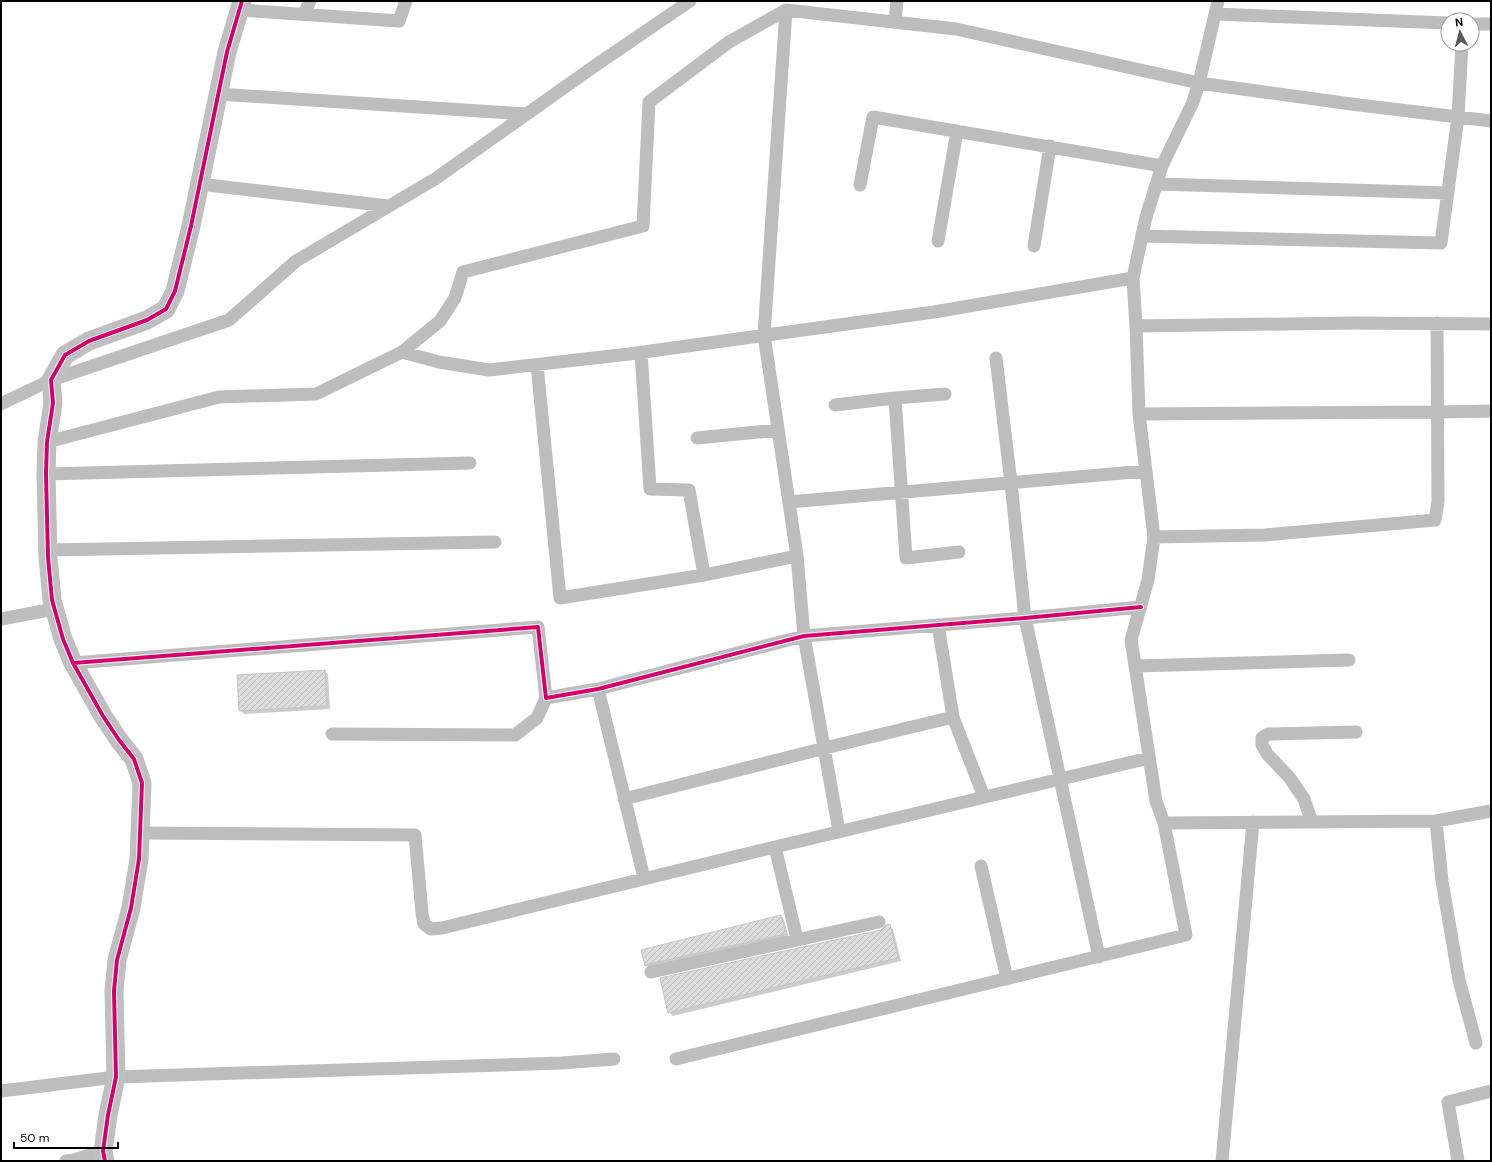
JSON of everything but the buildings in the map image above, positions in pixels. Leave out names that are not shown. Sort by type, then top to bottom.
[{"type":"street","points":[[304,14],[310,1]]},
{"type":"street","points":[[66,1161],[104,1156],[108,1115],[116,1077],[114,991],[117,960],[131,908],[139,859],[142,783],[134,759],[107,722],[72,663],[63,640],[54,609],[47,550],[46,474],[46,442],[53,403],[51,380],[65,355],[71,351],[89,341],[147,320],[166,309],[175,291],[227,52],[241,5],[304,14],[399,21],[406,1]]},
{"type":"street","points":[[1,404],[51,380],[229,320],[296,261],[435,179],[526,114],[690,1]]},
{"type":"street","points":[[895,22],[897,1]]},
{"type":"street","points":[[676,1059],[1186,935],[1164,823],[1156,801],[1131,640],[1148,580],[1154,537],[1139,414],[1134,278],[1146,217],[1162,166],[1193,102],[1199,83],[1218,1]]},
{"type":"street","points":[[786,10],[764,335],[797,556],[804,636],[839,831]]},
{"type":"street","points":[[46,442],[219,397],[316,394],[402,352],[440,321],[455,298],[463,272],[642,226],[649,102],[729,42],[786,10],[956,29],[1199,83],[1491,121]]},
{"type":"street","points":[[1215,14],[1440,23]]},
{"type":"street","points":[[1480,24],[1491,24]]},
{"type":"street","points":[[1142,236],[1441,244],[1458,117],[1462,52]]},
{"type":"street","points":[[218,94],[526,114]]},
{"type":"street","points":[[860,185],[873,117],[1162,166]]},
{"type":"street","points":[[938,241],[957,131]]},
{"type":"street","points":[[1034,246],[1050,146]]},
{"type":"street","points":[[199,184],[388,206]]},
{"type":"street","points":[[1157,184],[1448,193]]},
{"type":"street","points":[[402,352],[439,362],[489,370],[641,352],[934,312],[1134,278]]},
{"type":"street","points":[[1154,537],[1265,535],[1435,520],[1438,501],[1436,324]]},
{"type":"street","points":[[1136,326],[1491,324]]},
{"type":"street","points":[[641,352],[650,489],[689,490],[704,575]]},
{"type":"street","points":[[996,358],[1011,483],[1024,618],[1061,779],[1099,956]]},
{"type":"street","points":[[537,365],[560,598],[704,575],[797,556]]},
{"type":"street","points":[[835,405],[945,394]]},
{"type":"street","points":[[894,398],[906,558],[959,552]]},
{"type":"street","points":[[1139,414],[1491,411]]},
{"type":"street","points":[[697,438],[778,430]]},
{"type":"street","points":[[46,474],[470,463]]},
{"type":"street","points":[[789,502],[1146,471]]},
{"type":"street","points":[[47,550],[495,542]]},
{"type":"street","points":[[546,698],[598,689],[804,636],[1141,607]]},
{"type":"street","points":[[1,619],[54,609]]},
{"type":"street","points":[[938,625],[953,717],[984,797]]},
{"type":"street","points":[[72,663],[538,627],[546,698],[537,718],[515,735],[332,734]]},
{"type":"street","points":[[1135,666],[1349,660]]},
{"type":"street","points":[[598,689],[644,878]]},
{"type":"street","points":[[624,799],[953,717]]},
{"type":"street","points":[[1312,822],[1304,798],[1289,777],[1268,755],[1262,745],[1262,738],[1268,734],[1356,732]]},
{"type":"street","points":[[140,833],[415,835],[422,913],[424,924],[431,929],[442,928],[839,831],[1149,758]]},
{"type":"street","points":[[1164,823],[1436,821],[1491,811]]},
{"type":"street","points":[[1436,821],[1442,881],[1458,980],[1476,1042]]},
{"type":"street","points":[[1222,1161],[1253,822]]},
{"type":"street","points":[[775,847],[797,939]]},
{"type":"street","points":[[981,866],[1007,979]]},
{"type":"street","points":[[651,972],[879,922]]},
{"type":"street","points":[[1,1091],[116,1077],[554,1064],[614,1059]]},
{"type":"street","points":[[1458,1161],[1448,1102],[1491,1091]]},
{"type":"cycle path","points":[[105,1161],[103,1151],[108,1115],[116,1077],[114,991],[117,960],[131,908],[139,859],[142,783],[134,759],[103,716],[73,663],[63,639],[52,600],[48,557],[46,474],[47,442],[53,403],[51,380],[65,355],[89,341],[147,320],[166,309],[175,291],[191,226],[227,52],[242,1]]},
{"type":"cycle path","points":[[73,663],[538,627],[546,698],[598,689],[804,636],[1141,607]]}]
